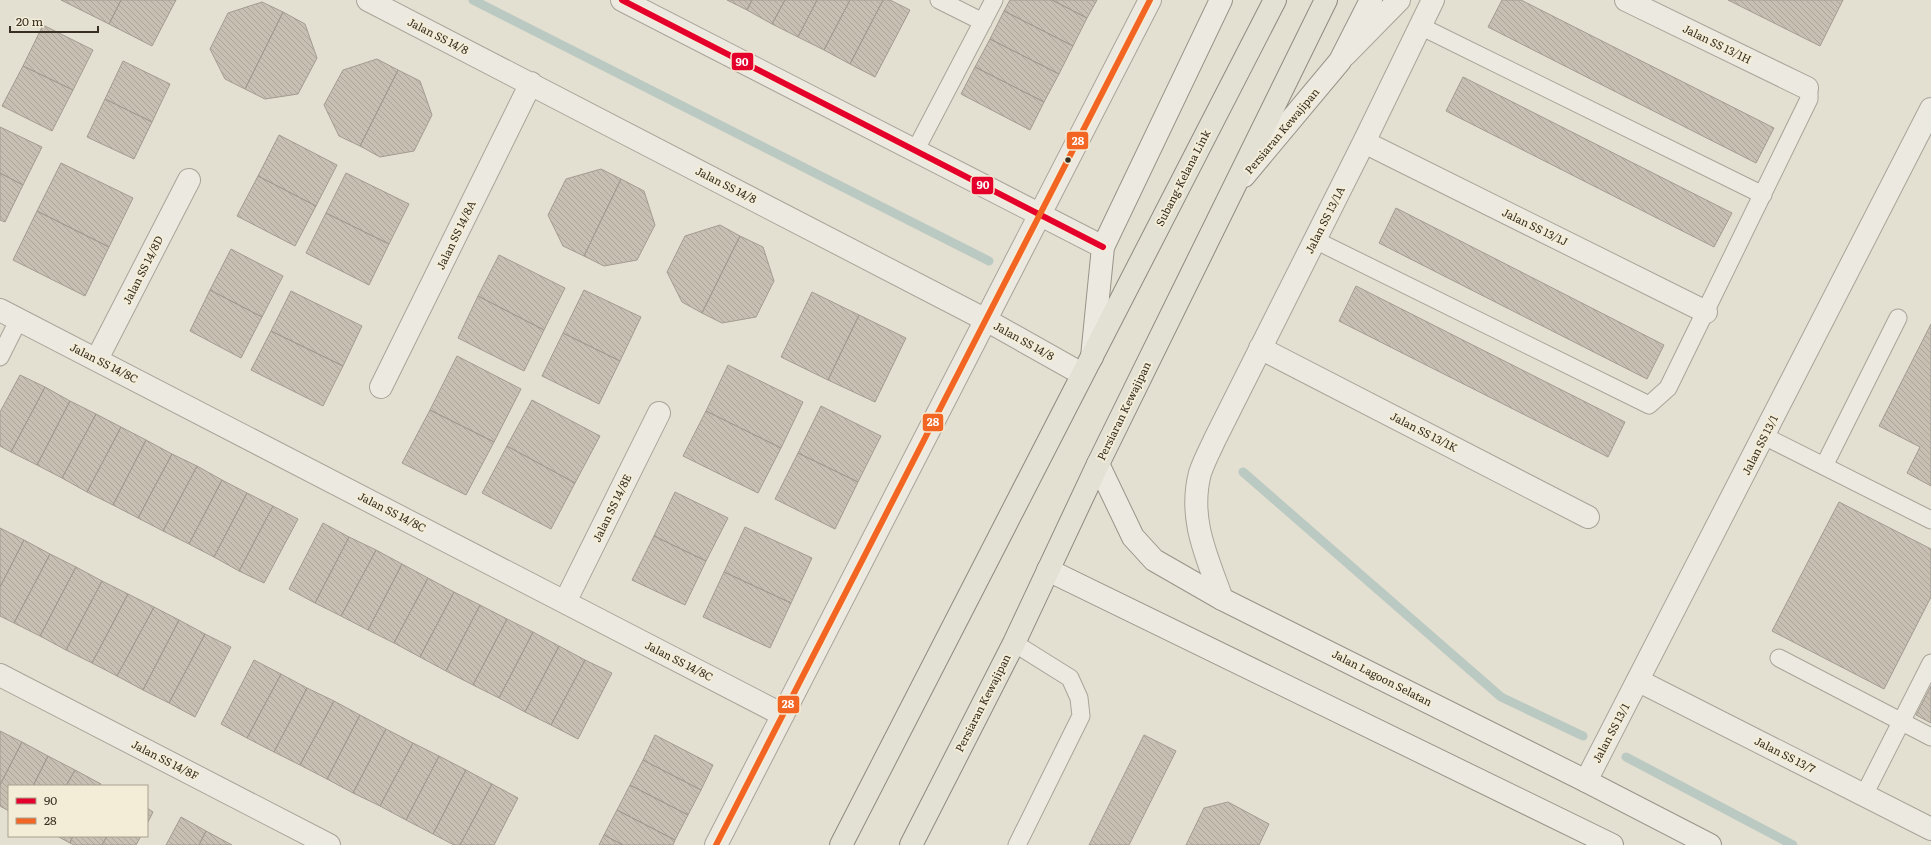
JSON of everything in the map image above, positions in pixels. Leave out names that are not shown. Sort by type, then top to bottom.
[{"type":"main road","name":"Subang-Kelana Link","points":[[1087,366],[1275,0]]},
{"type":"main road","points":[[1231,192],[1326,0]]},
{"type":"main road","name":"Persiaran Kewajipan","points":[[911,845],[1014,643],[1098,464],[1231,192]]},
{"type":"main road","points":[[841,845],[1087,366]]},
{"type":"street","name":"Jalan SS 14/8","points":[[368,0],[531,83],[986,320],[1087,366]]},
{"type":"street","points":[[622,0],[1039,216],[1103,247]]},
{"type":"street","points":[[716,845],[1150,0]]},
{"type":"street","points":[[1087,366],[1103,247],[1221,0]]},
{"type":"street","name":"Persiaran Kewajipan","points":[[1231,192],[1340,61],[1372,0]]},
{"type":"street","points":[[1340,61],[1398,0]]},
{"type":"street","name":"Jalan SS 13/1A","points":[[1222,599],[1198,530],[1196,503],[1200,473],[1215,438],[1364,142],[1433,0]]},
{"type":"street","name":"Jalan SS 13/1H","points":[[1626,0],[1807,88]]},
{"type":"street","name":"Jalan SS 14/8A","points":[[381,387],[531,83]]},
{"type":"street","name":"Jalan SS 13/1","points":[[1586,781],[1639,681],[1931,108]]},
{"type":"street","name":"Jalan SS 13/1J","points":[[1364,142],[1706,312]]},
{"type":"street","name":"Jalan SS 14/8D","points":[[97,359],[189,180]]},
{"type":"street","name":"Jalan SS 14/8C","points":[[0,310],[783,715]]},
{"type":"street","name":"Jalan SS 13/1K","points":[[1260,348],[1588,517]]},
{"type":"street","name":"Jalan SS 14/8E","points":[[565,602],[659,413]]},
{"type":"street","name":"Jalan Lagoon Selatan","points":[[1098,464],[1133,536],[1154,560],[1222,599],[1586,781],[1710,845]]},
{"type":"street","points":[[1048,570],[1612,845]]},
{"type":"street","name":"Jalan SS 14/8F","points":[[0,675],[329,845]]},
{"type":"street","name":"Jalan SS 13/7","points":[[1639,681],[1931,829]]},
{"type":"lane","points":[[939,0],[983,22]]},
{"type":"lane","points":[[915,151],[994,0]]},
{"type":"lane","points":[[1420,26],[1763,195]]},
{"type":"lane","points":[[1315,240],[1649,405],[1668,388],[1706,312],[1809,99],[1807,88]]},
{"type":"lane","points":[[1824,466],[1898,318]]},
{"type":"lane","points":[[0,357],[19,320]]},
{"type":"lane","points":[[1764,436],[1931,520]]},
{"type":"lane","points":[[1014,643],[1070,678],[1079,698],[1081,716],[1017,845]]},
{"type":"lane","points":[[1779,658],[1931,737]]},
{"type":"lane","points":[[1864,795],[1931,663]]},
{"type":"building","points":[[61,0],[121,0],[109,24]]},
{"type":"building","points":[[121,0],[176,0],[152,46],[109,24]]},
{"type":"building","points":[[727,0],[752,0],[747,10]]},
{"type":"building","points":[[752,0],[785,0],[772,24],[747,10]]},
{"type":"building","points":[[785,0],[817,0],[798,37],[772,24]]},
{"type":"building","points":[[817,0],[850,0],[824,50],[798,37]]},
{"type":"building","points":[[850,0],[883,0],[850,64],[824,50]]},
{"type":"building","points":[[883,0],[890,0],[910,10],[875,77],[850,64]]},
{"type":"building","points":[[1010,0],[1052,0],[1087,18],[1073,46],[1004,11]]},
{"type":"building","points":[[1052,0],[1097,0],[1087,18]]},
{"type":"building","points":[[1502,0],[1521,0],[1774,128],[1756,163],[1488,27]]},
{"type":"building","points":[[1728,0],[1843,0],[1820,46]]},
{"type":"building","points":[[262,2],[283,12],[245,89],[225,79],[210,49],[228,13]]},
{"type":"building","points":[[1004,11],[1073,46],[1059,74],[990,39]]},
{"type":"building","points":[[283,12],[305,24],[317,58],[298,94],[265,99],[245,89]]},
{"type":"building","points":[[43,25],[93,50],[73,90],[23,66]]},
{"type":"building","points":[[990,39],[1059,74],[1044,102],[975,67]]},
{"type":"building","points":[[377,59],[398,70],[360,146],[339,136],[324,105],[343,70]]},
{"type":"building","points":[[123,61],[170,84],[152,122],[105,99]]},
{"type":"building","points":[[23,66],[73,90],[52,131],[2,106]]},
{"type":"building","points":[[975,67],[1044,102],[1030,130],[961,94]]},
{"type":"building","points":[[398,70],[420,81],[432,115],[414,151],[380,157],[360,146]]},
{"type":"building","points":[[1463,77],[1732,213],[1714,247],[1446,111]]},
{"type":"building","points":[[105,99],[152,122],[134,159],[87,137]]},
{"type":"building","points":[[0,127],[42,147],[23,185],[0,173]]},
{"type":"building","points":[[279,135],[337,165],[316,206],[258,176]]},
{"type":"building","points":[[61,163],[133,198],[109,247],[37,211]]},
{"type":"building","points":[[601,169],[621,179],[584,256],[563,246],[548,215],[566,179]]},
{"type":"building","points":[[0,173],[23,185],[5,222],[0,220]]},
{"type":"building","points":[[346,173],[409,204],[389,244],[326,213]]},
{"type":"building","points":[[258,176],[316,206],[295,246],[237,216]]},
{"type":"building","points":[[621,179],[644,191],[655,225],[637,260],[604,266],[584,256]]},
{"type":"building","points":[[1396,208],[1664,345],[1647,379],[1379,243]]},
{"type":"building","points":[[37,211],[109,247],[85,296],[13,260]]},
{"type":"building","points":[[326,213],[389,244],[369,285],[306,253]]},
{"type":"building","points":[[720,225],[740,236],[702,313],[682,302],[667,272],[685,236]]},
{"type":"building","points":[[740,236],[763,247],[774,281],[756,317],[722,323],[702,313]]},
{"type":"building","points":[[231,249],[283,276],[262,317],[210,290]]},
{"type":"building","points":[[499,255],[565,288],[544,330],[478,296]]},
{"type":"building","points":[[1356,286],[1625,422],[1608,457],[1339,321]]},
{"type":"building","points":[[210,290],[262,317],[241,358],[190,331]]},
{"type":"building","points":[[584,290],[641,317],[620,361],[563,333]]},
{"type":"building","points":[[291,291],[362,326],[343,366],[271,331]]},
{"type":"building","points":[[812,292],[859,315],[828,380],[781,357]]},
{"type":"building","points":[[478,296],[544,330],[524,371],[458,338]]},
{"type":"building","points":[[859,315],[906,338],[875,402],[828,380]]},
{"type":"building","points":[[1931,324],[1931,486],[1907,473],[1920,447],[1879,426]]},
{"type":"building","points":[[271,331],[343,366],[323,406],[251,370]]},
{"type":"building","points":[[563,333],[620,361],[599,404],[542,376]]},
{"type":"building","points":[[457,356],[521,389],[494,442],[430,410]]},
{"type":"building","points":[[728,365],[803,402],[781,448],[706,411]]},
{"type":"building","points":[[20,375],[45,387],[11,452],[0,446],[0,412]]},
{"type":"building","points":[[45,387],[70,401],[37,465],[11,452]]},
{"type":"building","points":[[532,400],[600,436],[575,483],[507,446]]},
{"type":"building","points":[[70,401],[96,414],[62,478],[37,465]]},
{"type":"building","points":[[821,406],[881,436],[858,482],[798,453]]},
{"type":"building","points":[[430,410],[494,442],[466,495],[402,463]]},
{"type":"building","points":[[706,411],[781,448],[758,493],[683,456]]},
{"type":"building","points":[[96,414],[121,427],[87,492],[62,478]]},
{"type":"building","points":[[121,427],[146,440],[113,505],[87,492]]},
{"type":"building","points":[[146,440],[172,454],[138,518],[113,505]]},
{"type":"building","points":[[507,446],[575,483],[551,529],[482,493]]},
{"type":"building","points":[[798,453],[858,482],[835,529],[775,499]]},
{"type":"building","points":[[172,454],[197,466],[163,531],[138,518]]},
{"type":"building","points":[[197,466],[222,480],[189,544],[163,531]]},
{"type":"building","points":[[222,480],[247,493],[214,557],[189,544]]},
{"type":"building","points":[[675,492],[728,518],[706,561],[654,536]]},
{"type":"building","points":[[247,493],[273,506],[239,571],[214,557]]},
{"type":"building","points":[[1839,502],[1931,549],[1931,597],[1884,689],[1772,631]]},
{"type":"building","points":[[273,506],[298,519],[264,583],[239,571]]},
{"type":"building","points":[[323,523],[349,537],[315,603],[289,589]]},
{"type":"building","points":[[745,527],[812,558],[791,603],[724,572]]},
{"type":"building","points":[[0,528],[24,540],[0,587]]},
{"type":"building","points":[[654,536],[706,561],[685,605],[632,580]]},
{"type":"building","points":[[349,537],[376,550],[341,616],[315,603]]},
{"type":"building","points":[[24,540],[50,554],[14,623],[0,616],[0,587]]},
{"type":"building","points":[[376,550],[402,564],[368,630],[341,616]]},
{"type":"building","points":[[50,554],[76,567],[40,636],[14,623]]},
{"type":"building","points":[[402,564],[428,578],[394,643],[368,630]]},
{"type":"building","points":[[76,567],[102,581],[66,650],[40,636]]},
{"type":"building","points":[[724,572],[791,603],[770,648],[703,617]]},
{"type":"building","points":[[428,578],[454,592],[420,657],[394,643]]},
{"type":"building","points":[[102,581],[128,594],[92,663],[66,650]]},
{"type":"building","points":[[454,592],[480,605],[446,671],[420,657]]},
{"type":"building","points":[[128,594],[154,607],[117,676],[92,663]]},
{"type":"building","points":[[480,605],[507,619],[473,685],[446,671]]},
{"type":"building","points":[[154,607],[179,620],[143,690],[117,676]]},
{"type":"building","points":[[507,619],[533,632],[499,698],[473,685]]},
{"type":"building","points":[[179,620],[205,634],[169,703],[143,690]]},
{"type":"building","points":[[533,632],[559,646],[525,712],[499,698]]},
{"type":"building","points":[[205,634],[231,647],[195,717],[169,703]]},
{"type":"building","points":[[559,646],[585,660],[551,725],[525,712]]},
{"type":"building","points":[[254,660],[281,674],[247,738],[221,724]]},
{"type":"building","points":[[585,660],[612,673],[578,739],[551,725]]},
{"type":"building","points":[[281,674],[307,688],[274,752],[247,738]]},
{"type":"building","points":[[1931,686],[1931,723],[1916,715]]},
{"type":"building","points":[[307,688],[334,701],[300,765],[274,752]]},
{"type":"building","points":[[334,701],[360,715],[327,779],[300,765]]},
{"type":"building","points":[[360,715],[386,729],[353,793],[327,779]]},
{"type":"building","points":[[386,729],[413,743],[380,806],[353,793]]},
{"type":"building","points":[[0,731],[22,742],[0,785]]},
{"type":"building","points":[[655,735],[713,765],[701,790],[643,760]]},
{"type":"building","points":[[1144,735],[1176,751],[1129,845],[1089,845]]},
{"type":"building","points":[[22,742],[48,756],[34,785],[8,785],[8,810],[0,806],[0,785]]},
{"type":"building","points":[[413,743],[439,756],[406,820],[380,806]]},
{"type":"building","points":[[48,756],[75,770],[67,785],[34,785]]},
{"type":"building","points":[[439,756],[466,770],[433,834],[406,820]]},
{"type":"building","points":[[643,760],[701,790],[688,815],[630,785]]},
{"type":"building","points":[[75,770],[101,784],[100,785],[67,785]]},
{"type":"building","points":[[466,770],[492,784],[460,845],[454,845],[433,834]]},
{"type":"building","points":[[492,784],[518,798],[494,845],[460,845]]},
{"type":"building","points":[[630,785],[688,815],[675,840],[617,810]]},
{"type":"building","points":[[1228,802],[1269,824],[1259,845],[1186,845],[1204,808]]},
{"type":"building","points":[[148,809],[153,812],[148,822]]},
{"type":"building","points":[[617,810],[675,840],[673,845],[623,845],[604,835]]},
{"type":"building","points":[[181,817],[206,831],[199,845],[166,845]]},
{"type":"building","points":[[206,831],[232,845],[199,845]]},
{"type":"building","points":[[604,835],[623,845],[599,845]]},
{"type":"building","points":[[59,837],[73,837],[70,843]]},
{"type":"building","points":[[73,837],[106,837],[102,845],[74,845],[70,843]]},
{"type":"building","points":[[106,837],[140,837],[136,845],[102,845]]},
{"type":"waterway","points":[[473,0],[989,261]]},
{"type":"waterway","points":[[1243,472],[1501,697],[1583,736]]},
{"type":"waterway","points":[[1626,757],[1793,845]]},
{"type":"transit line","name":"90","points":[[622,0],[1103,247]]},
{"type":"transit line","name":"28","points":[[716,845],[1150,0]]}]
